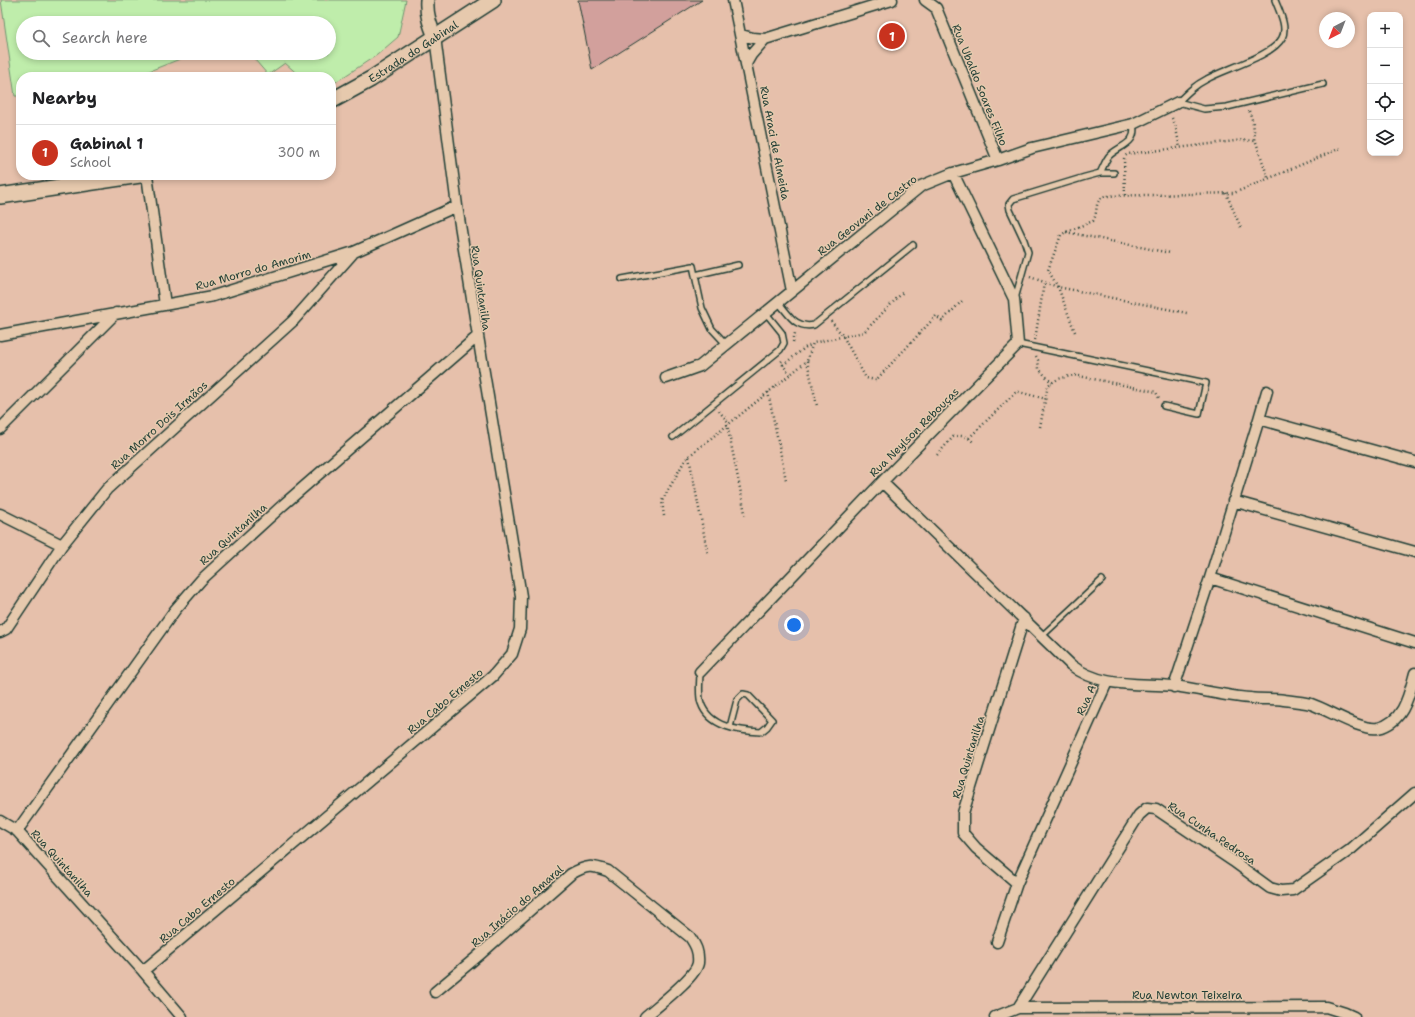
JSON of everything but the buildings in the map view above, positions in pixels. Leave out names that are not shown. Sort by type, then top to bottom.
[{"type":"main road","name":"Estrada do Gabinal","points":[[336,98],[371,79],[494,0]]},
{"type":"main road","points":[[0,196],[107,180]]},
{"type":"street","points":[[427,0],[426,7],[429,22],[435,37]]},
{"type":"street","name":"Rua Araci de Almeida","points":[[733,0],[747,62],[792,290]]},
{"type":"street","points":[[741,35],[765,39],[892,0]]},
{"type":"street","name":"Rua Ubaldo Soares Filho","points":[[925,0],[936,8],[998,160]]},
{"type":"street","name":"Rua Quintanilha","points":[[182,1017],[17,831],[175,610],[201,580],[283,505],[478,336],[457,206],[435,37]]},
{"type":"street","points":[[747,62],[765,39]]},
{"type":"street","name":"Rua Geovani de Castro","points":[[666,378],[700,366],[921,186],[952,173],[998,160],[1032,148],[1133,124],[1178,102]]},
{"type":"street","points":[[952,173],[1014,300],[1018,344]]},
{"type":"street","points":[[148,180],[165,305]]},
{"type":"street","name":"Rua Morro do Amorim","points":[[0,335],[213,296],[354,252],[457,206]]},
{"type":"street","name":"Rua Morro Dois Irmãos","points":[[0,632],[6,628],[62,545],[107,488],[293,321],[354,252]]},
{"type":"street","points":[[0,429],[117,313]]},
{"type":"street","name":"Rua Cabo Ernesto","points":[[143,972],[493,676],[512,654],[520,629],[521,596],[478,336]]},
{"type":"street","name":"Rua Neylson Rebouças","points":[[700,672],[882,482],[1018,344]]},
{"type":"street","points":[[1174,687],[1210,578],[1267,391]]},
{"type":"street","points":[[1259,420],[1415,462]]},
{"type":"street","name":"Rua A","points":[[882,482],[1081,672],[1107,682],[1017,883],[997,942]]},
{"type":"street","points":[[1233,501],[1415,552]]},
{"type":"street","points":[[0,514],[62,545]]},
{"type":"street","points":[[1210,578],[1415,643]]},
{"type":"street","name":"Rua Quintanilha","points":[[1017,883],[976,848],[963,833],[963,813],[1024,618]]},
{"type":"street","points":[[1107,682],[1174,687],[1244,698],[1281,700],[1309,704],[1331,712],[1360,726],[1378,728],[1394,721],[1405,706],[1415,673]]},
{"type":"street","name":"Rua Cunha Pedrosa","points":[[1018,1008],[1139,814],[1147,808],[1156,809],[1234,861],[1270,888],[1282,891],[1293,890],[1350,850],[1415,793]]},
{"type":"street","points":[[0,821],[17,831]]},
{"type":"street","name":"Rua Inácio do Amaral","points":[[435,992],[571,874],[584,867],[596,866],[608,870],[690,937],[697,948],[698,965],[686,981],[645,1017]]},
{"type":"street","name":"Rua Newton Teixeira","points":[[1018,1008],[1326,1007],[1354,1017]]},
{"type":"street","points":[[998,1016],[1018,1008]]},
{"type":"lane","points":[[1275,0],[1284,26],[1282,38],[1276,46],[1262,55],[1208,78],[1193,87],[1178,102],[1204,109],[1227,107],[1323,84]]},
{"type":"lane","points":[[1100,174],[1109,156],[1126,145],[1132,137],[1135,131],[1133,124]]},
{"type":"lane","points":[[1014,300],[1028,252],[1010,210],[1009,204],[1012,200],[1100,174],[1114,174]]},
{"type":"lane","points":[[778,302],[796,322],[805,327],[814,325],[913,245]]},
{"type":"lane","points":[[695,275],[738,265]]},
{"type":"lane","points":[[622,279],[693,266],[702,308],[712,329],[726,344]]},
{"type":"lane","points":[[673,437],[780,350],[784,343],[782,333],[765,312]]},
{"type":"lane","points":[[1018,344],[1206,383],[1199,414],[1164,406]]},
{"type":"lane","points":[[1042,636],[1102,580]]},
{"type":"lane","points":[[700,672],[701,702],[710,718],[730,728],[761,732],[768,727],[772,720],[748,695],[743,694],[736,703],[730,728]]},
{"type":"path","points":[[1246,103],[1252,119],[1255,134],[1254,141]]},
{"type":"path","points":[[1166,108],[1175,124],[1180,148]]},
{"type":"path","points":[[1125,195],[1125,156],[1243,140],[1254,141],[1258,146],[1268,178]]},
{"type":"path","points":[[1075,332],[1058,287],[1048,270],[1061,235],[1093,221],[1100,198],[1105,196],[1125,195],[1234,193],[1341,148]]},
{"type":"path","points":[[1226,193],[1241,228]]},
{"type":"path","points":[[1066,232],[1170,253]]},
{"type":"path","points":[[1022,274],[1058,287],[1187,313]]},
{"type":"path","points":[[1044,283],[1034,353],[1038,360],[1039,369],[1052,383]]},
{"type":"path","points":[[783,365],[813,343],[864,332],[902,292]]},
{"type":"path","points":[[828,322],[832,322],[843,336],[866,378],[876,380],[936,316],[942,320],[964,299]]},
{"type":"path","points":[[795,332],[802,333]]},
{"type":"path","points":[[812,345],[807,361],[817,406]]},
{"type":"path","points":[[664,516],[662,501],[684,460],[807,361]]},
{"type":"path","points":[[781,362],[790,374]]},
{"type":"path","points":[[1040,427],[1048,385],[1058,379],[1074,375],[1156,392],[1164,406]]},
{"type":"path","points":[[768,392],[786,480]]},
{"type":"path","points":[[969,438],[1015,392],[1046,399]]},
{"type":"path","points":[[713,404],[728,424],[746,518]]},
{"type":"path","points":[[937,455],[953,437],[969,438],[973,442]]},
{"type":"path","points":[[689,456],[708,555]]},
{"type":"green space","points":[[1,0],[406,0],[398,37],[377,55],[336,82],[336,72],[295,72],[285,63],[272,72],[265,72],[255,60],[336,60],[336,16],[16,16],[16,60],[177,60],[147,72],[16,72],[15,96]]},
{"type":"place","name":"Gabinal 1","points":[[892,36]]}]
